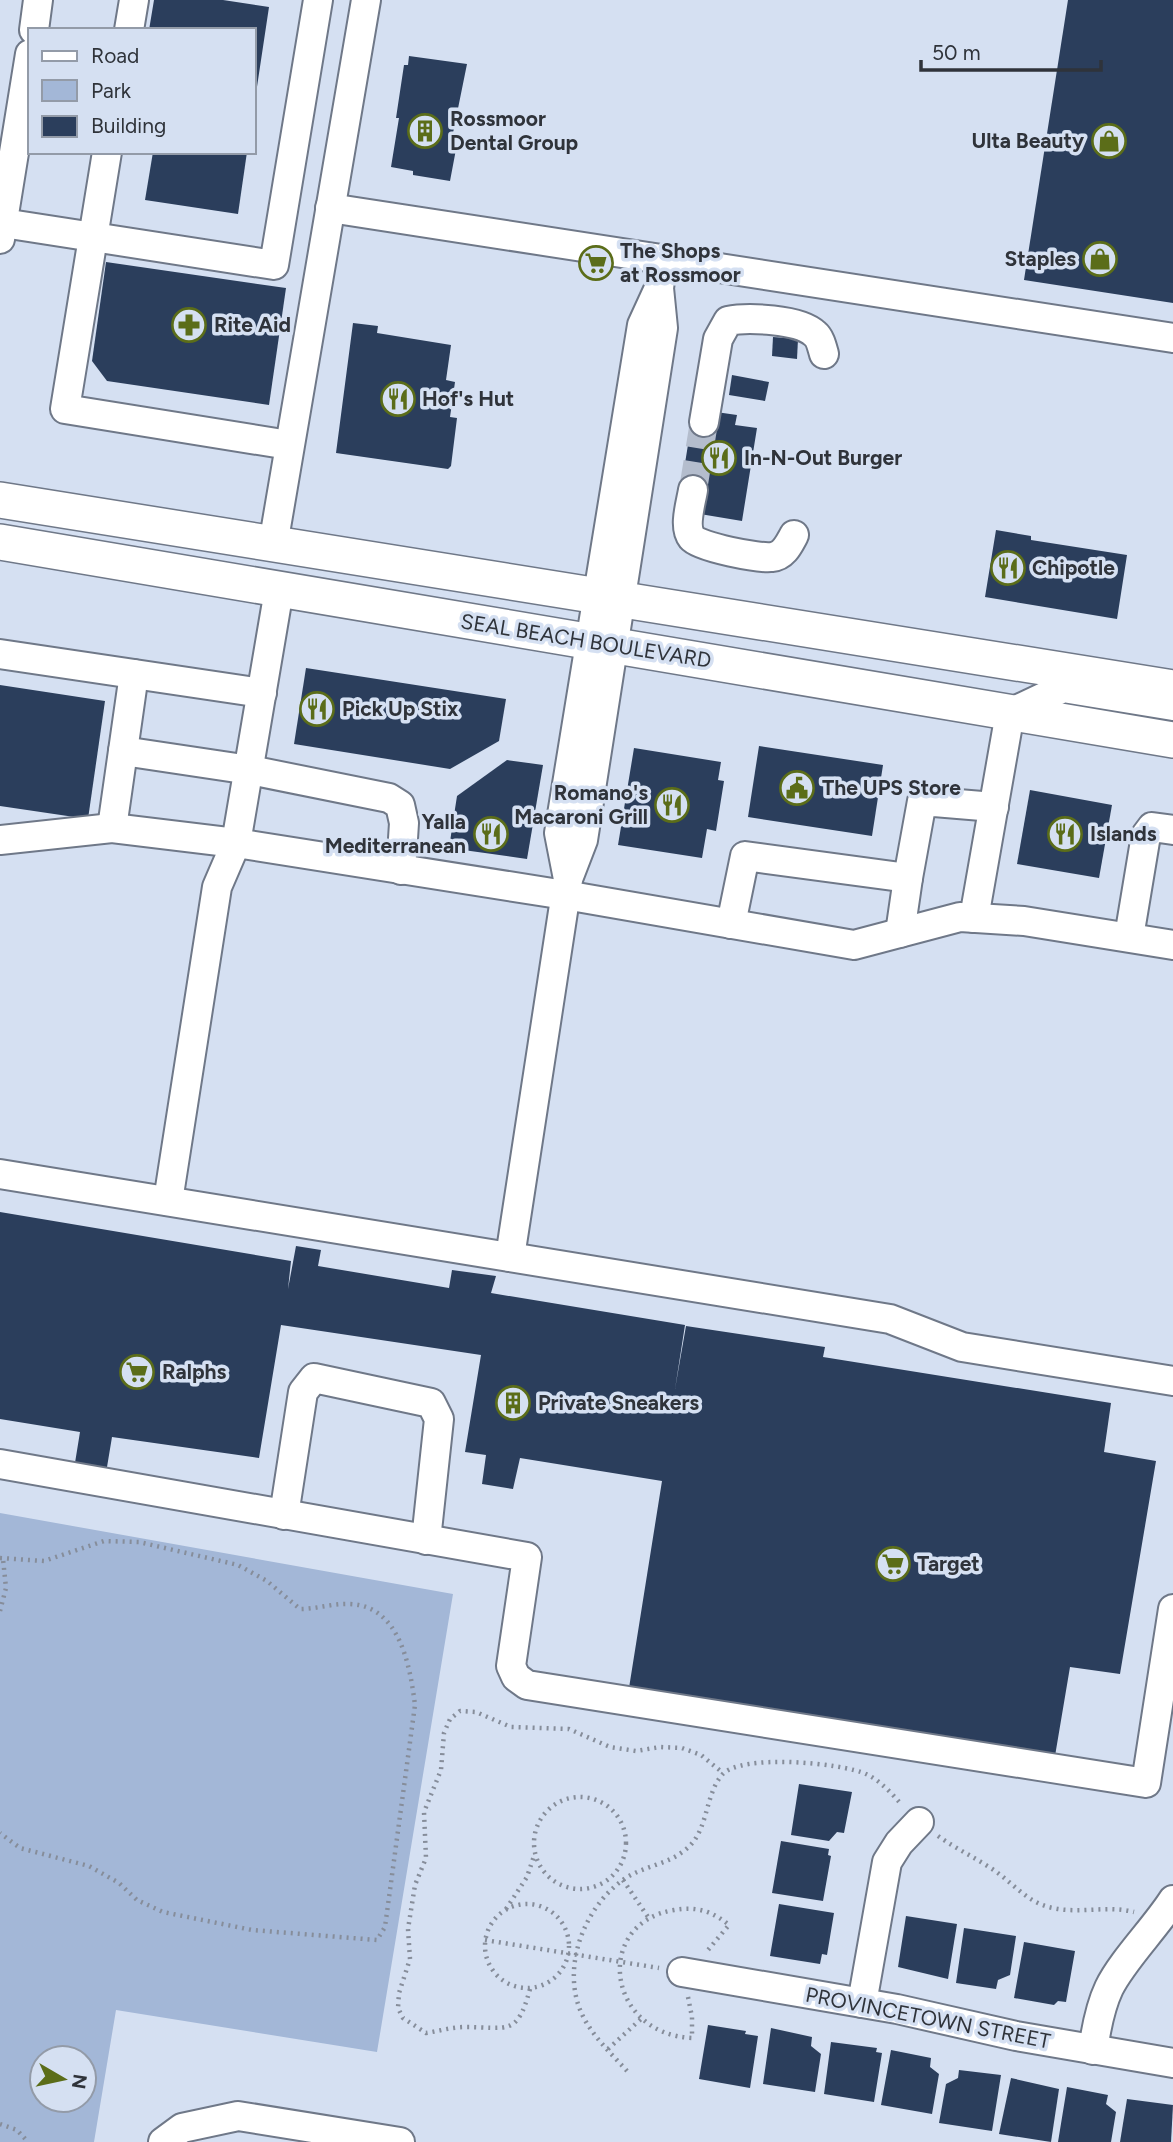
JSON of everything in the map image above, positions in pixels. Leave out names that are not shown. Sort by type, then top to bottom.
[{"type":"main road","points":[[0,500],[1173,688]]},
{"type":"main road","name":"SEAL BEACH BOULEVARD","points":[[0,542],[1173,740]]},
{"type":"street","points":[[34,28],[38,0]]},
{"type":"street","points":[[129,28],[134,0]]},
{"type":"street","points":[[274,264],[318,0]]},
{"type":"street","points":[[273,545],[366,0]]},
{"type":"street","points":[[28,67],[2,231],[92,237],[274,264],[318,275]]},
{"type":"street","points":[[107,154],[65,409],[289,445]]},
{"type":"street","points":[[330,208],[1173,338]]},
{"type":"street","points":[[510,1257],[566,887],[559,834],[603,644],[663,328],[659,288],[663,260]]},
{"type":"street","points":[[704,422],[718,339],[728,321],[745,317],[804,327],[817,335],[824,354]]},
{"type":"street","points":[[693,490],[687,526],[692,538],[705,546],[772,557],[785,552],[794,535]]},
{"type":"street","points":[[168,1202],[217,887],[236,843],[279,590]]},
{"type":"street","points":[[0,654],[262,693]]},
{"type":"street","points":[[112,828],[134,674]]},
{"type":"street","points":[[974,918],[1010,713],[1063,688],[1173,706]]},
{"type":"street","points":[[123,751],[250,770],[389,798],[400,805],[404,823],[401,870]]},
{"type":"street","points":[[900,933],[922,801],[994,807]]},
{"type":"street","points":[[1129,937],[1146,835],[1152,827],[1173,830]]},
{"type":"street","points":[[0,840],[112,828],[236,843],[401,870],[566,887],[731,924],[854,945],[960,917],[1024,921],[1173,945]]},
{"type":"street","points":[[731,924],[745,856],[908,878]]},
{"type":"street","points":[[0,1174],[890,1318],[962,1347],[1173,1381]]},
{"type":"street","points":[[284,1515],[303,1392],[314,1378],[431,1403],[439,1419],[426,1540]]},
{"type":"street","points":[[0,1464],[527,1558],[511,1666],[516,1677],[527,1685],[1146,1783],[1173,1609]]},
{"type":"street","points":[[862,2003],[887,1862],[899,1843],[919,1822]]},
{"type":"street","points":[[1093,2050],[1098,2017],[1110,1986],[1155,1929],[1173,1900]]},
{"type":"street","name":"PROVINCETOWN STREET","points":[[682,1972],[862,2003],[1093,2050],[1173,2063]]},
{"type":"street","points":[[163,2142],[182,2128],[238,2116],[400,2142]]},
{"type":"path","points":[[0,1611],[6,1588],[1,1558],[44,1561],[104,1541],[139,1542],[238,1565],[267,1581],[300,1609],[351,1604],[374,1611],[388,1622],[400,1642],[411,1672],[415,1705],[385,1927],[377,1940],[252,1930],[163,1912],[138,1900],[119,1883],[89,1866],[20,1848],[0,1833]]},
{"type":"path","points":[[530,1989],[525,2009],[517,2022],[508,2029],[460,2027],[426,2033],[403,2018],[398,2008],[399,1993],[410,1959],[410,1908],[415,1885],[426,1858],[424,1812],[441,1770],[444,1733],[450,1719],[460,1711],[476,1713],[510,1727],[569,1728],[611,1747],[636,1751],[660,1747],[682,1748],[701,1755],[723,1773]]},
{"type":"path","points":[[626,2071],[590,2029],[579,2006],[575,1982],[577,1954],[589,1918],[601,1899],[623,1880],[672,1860],[688,1848],[699,1832],[713,1790],[723,1773],[752,1762],[776,1761],[853,1769],[885,1787],[919,1822],[967,1857],[990,1867],[1028,1899],[1052,1908],[1117,1908],[1136,1913],[1155,1929]]},
{"type":"path","points":[[587,1796],[611,1808],[624,1830],[624,1856],[610,1878],[585,1889],[560,1885],[540,1867],[533,1842],[541,1817],[561,1800],[587,1796]]},
{"type":"path","points":[[505,1910],[528,1904],[551,1911],[566,1929],[569,1953],[559,1975],[550,1983],[530,1989],[515,1987],[495,1974],[488,1964],[485,1940],[496,1918],[505,1910],[527,1877],[535,1855]]},
{"type":"path","points":[[610,1878],[614,1888]]},
{"type":"path","points":[[623,1880],[648,1917]]},
{"type":"path","points":[[485,1940],[682,1972]]},
{"type":"path","points":[[608,2049],[641,2019]]},
{"type":"path","points":[[0,2124],[17,2130],[28,2142]]},
{"type":"green space","points":[[0,1513],[453,1594],[377,2052],[116,2010],[94,2142],[0,2142]]},
{"type":"building","points":[[154,0],[223,0],[269,7],[256,93],[256,28],[149,28]]},
{"type":"building","points":[[1068,0],[1173,0],[1173,303],[1024,280]]},
{"type":"building","name":"Rossmoor Dental Group","points":[[409,56],[467,64],[451,143],[457,144],[450,181],[413,175],[413,171],[391,167],[404,65],[408,65]]},
{"type":"building","points":[[153,154],[247,154],[238,214],[145,200]]},
{"type":"building","name":"Rite Aid","points":[[106,262],[286,288],[269,405],[107,381],[92,361]]},
{"type":"building","name":"Hof's Hut","points":[[353,323],[378,326],[377,333],[451,345],[446,380],[455,382],[450,417],[457,418],[451,466],[448,469],[336,453]]},
{"type":"building","points":[[773,337],[798,339],[797,359],[772,356]]},
{"type":"building","points":[[732,375],[769,382],[765,401],[729,395]]},
{"type":"building","name":"In-N-Out Burger","points":[[716,412],[737,415],[735,425],[757,428],[742,521],[694,513],[681,488],[692,420]]},
{"type":"building","points":[[996,530],[1031,536],[1031,540],[1127,555],[1117,619],[985,597]]},
{"type":"building","points":[[306,668],[506,699],[499,741],[450,769],[294,744]]},
{"type":"building","points":[[0,685],[105,701],[88,819],[0,806]]},
{"type":"building","points":[[759,746],[883,765],[872,836],[748,817]]},
{"type":"building","name":"Romano's Macaroni Grill","points":[[634,748],[721,762],[718,780],[724,781],[716,831],[707,829],[702,858],[618,845]]},
{"type":"building","points":[[507,760],[543,765],[527,859],[449,848],[457,796]]},
{"type":"building","name":"Islands","points":[[1030,790],[1112,805],[1099,878],[1017,864]]},
{"type":"building","name":"Target","points":[[0,1212],[291,1261],[288,1289],[296,1246],[321,1250],[318,1266],[449,1288],[452,1270],[496,1276],[491,1293],[685,1325],[675,1389],[686,1326],[825,1347],[823,1357],[1111,1403],[1104,1452],[1156,1461],[1120,1674],[1070,1667],[1055,1756],[629,1688],[662,1481],[520,1458],[513,1489],[482,1484],[486,1455],[465,1452],[481,1355],[281,1325],[259,1458],[112,1437],[106,1473],[74,1469],[80,1432],[0,1419]]},
{"type":"building","points":[[799,1784],[852,1792],[844,1833],[837,1832],[829,1841],[791,1835]]},
{"type":"building","points":[[781,1841],[829,1849],[828,1855],[831,1856],[823,1901],[772,1893]]},
{"type":"building","points":[[779,1904],[834,1913],[827,1955],[822,1954],[820,1964],[770,1956]]},
{"type":"building","points":[[906,1916],[957,1924],[948,1979],[898,1967]]},
{"type":"building","points":[[964,1928],[1016,1936],[1010,1975],[998,1980],[996,1989],[956,1983]]},
{"type":"building","points":[[1024,1942],[1075,1951],[1066,2002],[1058,2001],[1054,2005],[1014,1998]]},
{"type":"building","points":[[708,2025],[746,2031],[745,2034],[758,2036],[750,2088],[699,2079]]},
{"type":"building","points":[[771,2028],[812,2037],[811,2046],[821,2054],[815,2092],[763,2084]]},
{"type":"building","points":[[831,2042],[877,2048],[876,2052],[882,2053],[874,2102],[824,2094]]},
{"type":"building","points":[[891,2050],[931,2058],[930,2067],[939,2074],[932,2114],[881,2105]]},
{"type":"building","points":[[959,2070],[1001,2075],[992,2131],[939,2123],[946,2084],[958,2078]]},
{"type":"building","points":[[1011,2078],[1059,2089],[1051,2142],[999,2134]]},
{"type":"building","points":[[1067,2087],[1108,2095],[1106,2104],[1116,2112],[1111,2142],[1058,2142]]},
{"type":"building","points":[[1127,2099],[1173,2105],[1171,2142],[1120,2142]]},
{"type":"tunnel","points":[[693,490],[704,422]]},
{"type":"place","name":"Rossmoor Dental Group","points":[[425,131]]},
{"type":"place","name":"Ulta Beauty","points":[[1109,141]]},
{"type":"place","name":"Staples","points":[[1100,259]]},
{"type":"place","name":"The Shops at Rossmoor","points":[[596,263]]},
{"type":"place","name":"Rite Aid","points":[[189,325]]},
{"type":"place","name":"Hof's Hut","points":[[398,399]]},
{"type":"place","name":"In-N-Out Burger","points":[[719,458]]},
{"type":"place","name":"Chipotle","points":[[1008,568]]},
{"type":"place","name":"Pick Up Stix","points":[[317,709]]},
{"type":"place","name":"The UPS Store","points":[[797,788]]},
{"type":"place","name":"Romano's Macaroni Grill","points":[[672,805]]},
{"type":"place","name":"Yalla Mediterranean","points":[[491,834]]},
{"type":"place","name":"Islands","points":[[1065,834]]},
{"type":"place","name":"Ralphs","points":[[137,1372]]},
{"type":"place","name":"Private Sneakers","points":[[513,1403]]},
{"type":"place","name":"Target","points":[[893,1564]]}]
